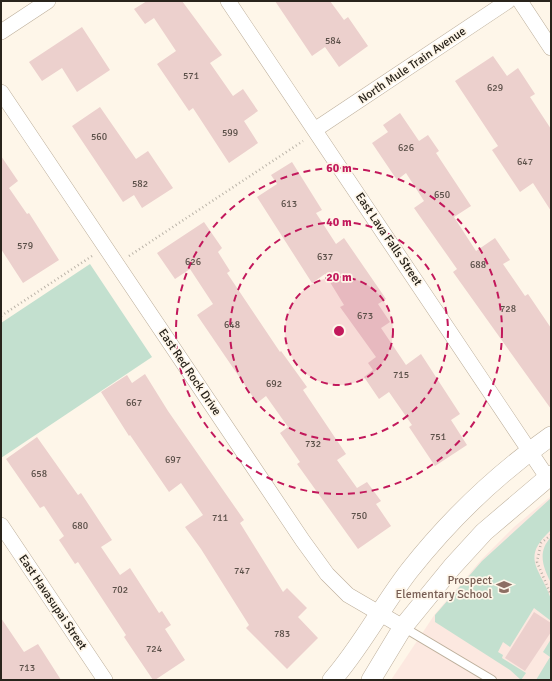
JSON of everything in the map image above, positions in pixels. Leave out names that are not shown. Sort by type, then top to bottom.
[{"type":"street","points":[[1,32],[48,1]]},
{"type":"street","name":"East Lava Falls Street","points":[[228,1],[530,451],[549,476]]},
{"type":"street","name":"North Mule Train Avenue","points":[[316,130],[508,1]]},
{"type":"street","points":[[520,1],[551,48]]},
{"type":"street","name":"East Red Rock Drive","points":[[1,92],[303,541],[327,574],[348,594],[378,614],[403,627]]},
{"type":"street","points":[[332,680],[408,572],[440,532],[496,478],[551,436]]},
{"type":"street","points":[[371,680],[403,627],[452,567],[484,532],[549,476]]},
{"type":"street","name":"East Havasupai Street","points":[[1,525],[105,680]]},
{"type":"lane","points":[[403,627],[492,680]]},
{"type":"path","points":[[117,264],[316,130]]},
{"type":"path","points":[[1,316],[106,247]]},
{"type":"path","points":[[551,535],[541,543],[537,562],[551,595]]},
{"type":"shaded area","name":"Prospect Elementary School","points":[[551,496],[551,680],[391,680],[435,614],[481,560],[514,527]]},
{"type":"green space","points":[[90,264],[152,357],[1,458],[1,323]]},
{"type":"green space","points":[[551,498],[551,530],[536,549],[534,556],[538,571],[551,599],[551,621],[534,608],[510,647],[503,642],[498,652],[503,655],[502,658],[526,673],[521,680],[510,670],[435,622],[435,615],[482,561]]},
{"type":"green space","points":[[551,537],[551,583],[544,565],[543,554],[544,548]]},
{"type":"green space","points":[[551,639],[551,680],[536,680],[550,657],[543,652]]},
{"type":"building","points":[[147,1],[182,1],[222,55],[210,63],[233,96],[243,89],[258,111],[244,121],[258,143],[229,163],[193,108],[189,111],[157,64],[176,51],[154,18],[145,24],[134,9]]},
{"type":"building","points":[[275,1],[330,1],[344,20],[348,17],[368,46],[339,67],[325,47],[312,56]]},
{"type":"building","points":[[82,27],[110,70],[77,92],[62,68],[42,81],[29,62]]},
{"type":"building","points":[[493,56],[507,76],[518,68],[535,94],[530,97],[551,129],[551,211],[533,183],[520,192],[492,150],[498,146],[455,81]]},
{"type":"building","points":[[100,107],[136,159],[148,151],[173,188],[142,208],[134,195],[123,202],[72,126]]},
{"type":"building","points":[[400,113],[419,141],[428,135],[439,151],[436,153],[471,206],[454,217],[476,251],[495,238],[510,260],[503,264],[525,296],[528,294],[551,328],[551,409],[453,272],[457,269],[414,208],[424,201],[406,173],[397,180],[372,143],[388,132],[383,125]]},
{"type":"building","points":[[1,156],[18,181],[9,188],[27,214],[29,213],[59,260],[23,283],[1,249]]},
{"type":"building","points":[[292,162],[322,210],[316,213],[336,244],[344,238],[386,299],[378,304],[390,322],[381,328],[406,365],[421,354],[460,414],[451,420],[467,445],[435,466],[409,427],[412,425],[389,392],[379,399],[364,377],[373,370],[368,363],[376,357],[340,307],[344,305],[325,274],[312,283],[257,197],[277,184],[271,175]]},
{"type":"building","points":[[204,222],[222,248],[218,252],[230,271],[227,273],[280,352],[281,351],[307,387],[303,390],[346,454],[337,460],[357,488],[367,482],[381,501],[376,504],[391,526],[358,549],[297,464],[300,462],[280,433],[288,427],[266,396],[257,403],[197,315],[213,304],[190,269],[175,279],[157,253]]},
{"type":"building","points":[[145,374],[168,411],[244,520],[240,523],[283,592],[287,588],[307,608],[298,617],[318,638],[287,669],[246,628],[249,625],[201,549],[185,527],[203,515],[181,483],[169,492],[130,435],[129,436],[101,392],[127,375],[132,383]]},
{"type":"building","points":[[37,437],[78,495],[81,493],[112,540],[101,547],[120,575],[130,568],[159,613],[162,611],[171,625],[165,629],[185,660],[155,680],[153,680],[124,637],[126,635],[78,562],[75,564],[59,540],[64,536],[44,506],[40,508],[6,459]]},
{"type":"building","points":[[534,612],[551,623],[551,632],[525,671],[505,658]]},
{"type":"building","points":[[1,618],[24,652],[38,644],[61,680],[1,680]]},
{"type":"place","name":"Prospect Elementary School","points":[[504,587]]}]
